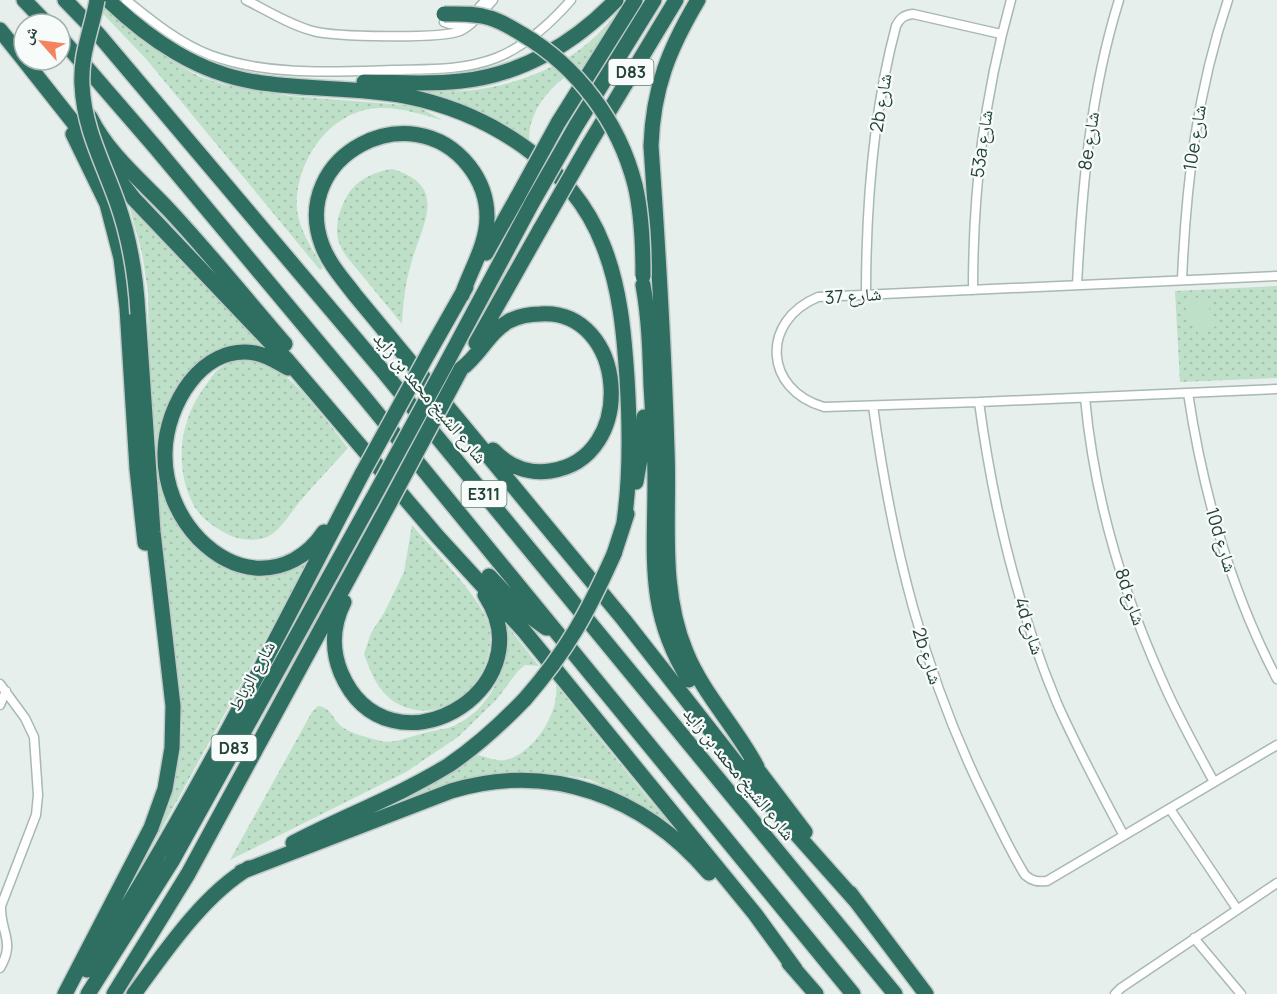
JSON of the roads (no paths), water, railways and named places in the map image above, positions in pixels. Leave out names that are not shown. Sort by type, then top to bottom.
[{"type":"highway","points":[[24,0],[36,12]]},
{"type":"highway","name":"شارع الشيخ محمد بن زايد","points":[[65,0],[98,34],[382,370],[895,994]]},
{"type":"highway","points":[[65,994],[141,850],[165,789],[173,727],[150,490],[135,275],[128,237],[117,200],[92,141],[81,83],[82,63],[96,0]]},
{"type":"highway","points":[[108,0],[147,34],[192,62],[257,82],[404,96],[447,107],[468,115],[529,150],[557,176],[580,202],[593,222],[613,275],[619,303],[630,435],[624,522]]},
{"type":"highway","points":[[295,85],[345,82],[436,83],[486,77],[510,70],[549,53],[592,24],[616,0]]},
{"type":"highway","points":[[72,994],[153,865],[190,801],[363,472],[428,354],[462,295],[525,199],[558,123],[635,0]]},
{"type":"highway","name":"D83","points":[[525,199],[576,126],[654,0]]},
{"type":"highway","name":"D83","points":[[461,369],[588,146],[676,0]]},
{"type":"highway","points":[[698,0],[666,60],[657,92],[652,124],[651,146],[667,450],[667,565],[674,611],[686,652],[706,691],[757,767]]},
{"type":"highway","points":[[134,994],[191,920],[242,872],[295,842],[400,792],[443,768],[490,734],[525,699],[570,643],[593,602],[614,555],[636,483],[643,442],[643,280],[640,214],[635,184],[613,127],[598,103],[565,66],[534,41],[499,21],[480,16],[444,16]]},
{"type":"highway","points":[[0,30],[12,45]]},
{"type":"highway","name":"E311","points":[[72,51],[164,157],[853,994]]},
{"type":"highway","points":[[34,72],[134,199],[311,388],[487,598],[496,620],[499,638],[494,667],[477,694],[453,713],[433,720],[412,722],[383,716],[361,701],[344,678],[337,660],[335,632],[339,613],[357,574],[358,558]]},
{"type":"highway","points":[[46,87],[97,180],[117,237],[127,308],[141,518],[167,648]]},
{"type":"highway","points":[[84,103],[95,127],[110,149],[170,211],[432,516],[521,610],[533,620],[554,631]]},
{"type":"highway","points":[[462,295],[486,229],[483,193],[472,170],[465,161],[438,141],[416,135],[383,135],[353,149],[336,164],[320,194],[317,221],[323,247],[331,263],[624,620],[758,791],[856,901]]},
{"type":"highway","name":"شارع الرباط","points":[[88,994],[172,861],[373,498],[447,362],[525,199]]},
{"type":"highway","points":[[643,280],[649,333],[654,451],[653,565],[660,613],[676,656],[688,678],[729,734],[757,767],[926,994]]},
{"type":"highway","points":[[461,369],[502,325],[518,317],[546,313],[573,321],[592,337],[604,358],[612,384],[611,411],[600,438],[581,459],[560,469],[537,471],[513,465],[470,432]]},
{"type":"highway","points":[[311,388],[278,362],[254,353],[227,355],[211,362],[198,373],[178,401],[166,438],[167,477],[180,514],[205,544],[230,561],[247,567],[282,566],[297,559],[315,545],[348,491],[363,472]]},
{"type":"highway","name":"شارع الرباط","points":[[114,994],[188,874],[461,369]]},
{"type":"highway","points":[[438,537],[524,631],[755,914],[795,969]]},
{"type":"highway","points":[[242,872],[466,786],[512,779],[557,782],[587,789],[617,802],[648,819],[676,840],[702,865],[816,994]]},
{"type":"street","points":[[126,0],[180,40],[224,60],[276,69],[353,71],[448,68],[483,62],[526,42],[571,0]]},
{"type":"street","points":[[246,0],[301,27],[341,36],[449,34],[470,25],[493,0]]},
{"type":"street","points":[[444,16],[453,26],[460,25],[486,0]]},
{"type":"street","name":"53a شارع","points":[[973,290],[973,237],[977,176],[990,85],[1011,0]]},
{"type":"street","name":"8e شارع","points":[[1077,285],[1084,168],[1091,118],[1099,74],[1119,0]]},
{"type":"street","name":"10e شارع","points":[[1182,280],[1187,188],[1193,141],[1206,76],[1228,0]]},
{"type":"street","name":"2b شارع","points":[[866,295],[866,240],[876,135],[896,26],[900,18],[906,14],[913,14],[1001,34]]},
{"type":"street","name":"شارع 37","points":[[1277,276],[818,297],[805,302],[790,316],[779,334],[777,348],[777,362],[789,387],[811,403],[824,407],[1277,389]]},
{"type":"street","name":"10d شارع","points":[[1188,393],[1201,468],[1221,547],[1250,622],[1277,679]]},
{"type":"street","name":"8d شارع","points":[[1085,398],[1095,472],[1125,586],[1162,680],[1214,783]]},
{"type":"street","name":"4d شارع","points":[[979,402],[1000,526],[1026,618],[1053,693],[1077,746],[1123,834]]},
{"type":"street","name":"2b شارع","points":[[873,406],[885,492],[916,625],[957,739],[1025,875],[1039,882],[1055,876],[1123,834]]},
{"type":"street","points":[[0,705],[3,688]]},
{"type":"street","points":[[0,969],[8,946],[1,906],[39,802],[34,737],[30,727],[3,688]]},
{"type":"street","points":[[1123,834],[1277,745]]},
{"type":"street","points":[[1170,808],[1237,909]]},
{"type":"street","points":[[1115,994],[1277,883]]},
{"type":"street","points":[[1194,938],[1241,994]]}]
